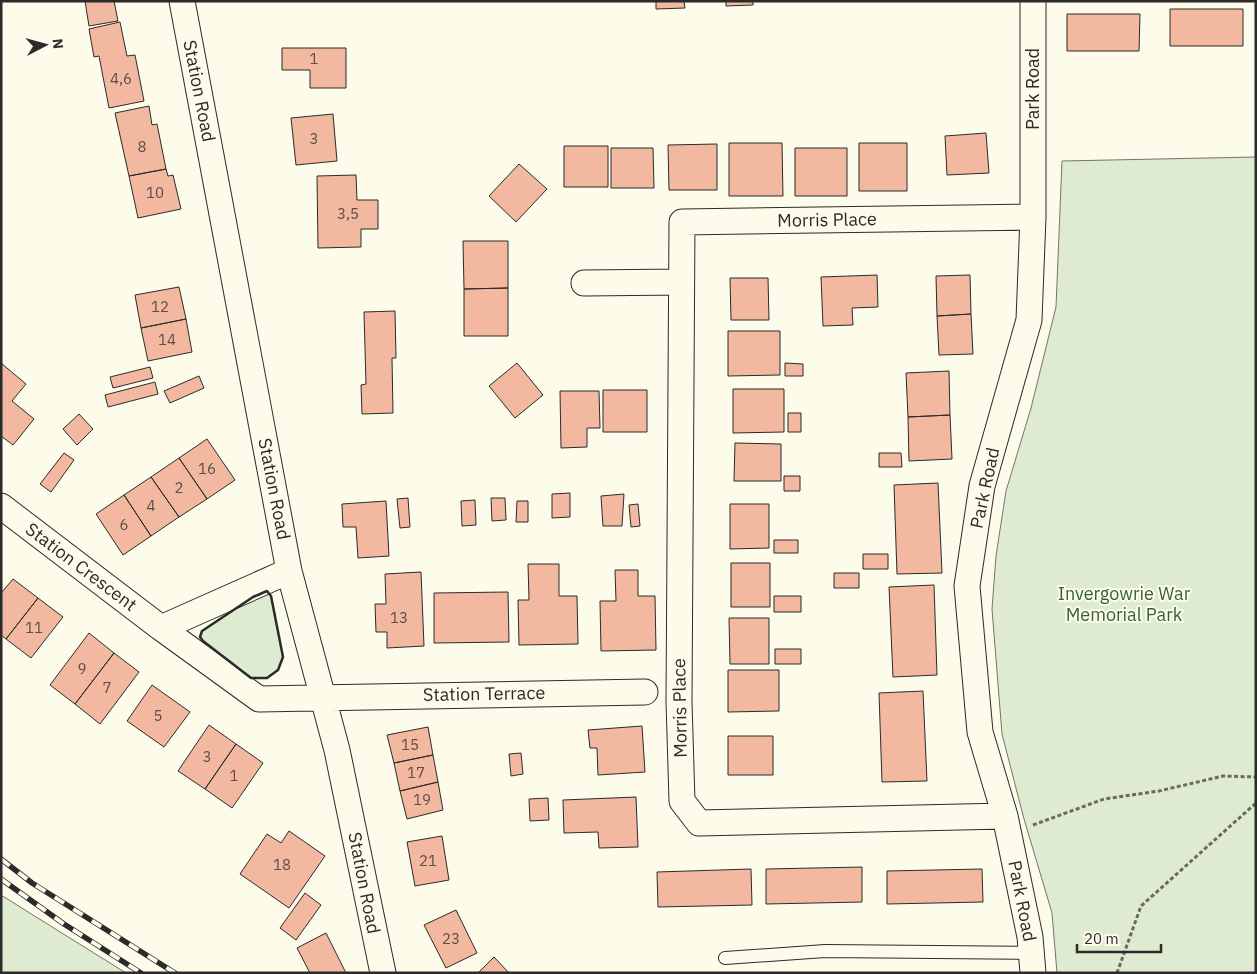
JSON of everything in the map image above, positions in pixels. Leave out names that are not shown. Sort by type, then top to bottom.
[{"type":"street","name":"Station Road","points":[[182,1],[289,571],[337,750],[383,973]]},
{"type":"street","name":"Park Road","points":[[1032,963],[1030,937],[1007,825],[980,732],[967,586],[982,486],[1029,320],[1033,217],[1033,1]]},
{"type":"street","name":"Morris Place","points":[[1007,825],[699,823],[682,801],[679,702],[682,222],[1033,217]]},
{"type":"street","points":[[584,283],[682,282]]},
{"type":"street","name":"Station Crescent","points":[[1,506],[161,628],[259,698],[322,696]]},
{"type":"street","points":[[161,628],[289,571]]},
{"type":"street","name":"Station Terrace","points":[[322,696],[645,692]]},
{"type":"lane","points":[[725,958],[825,952],[1032,963]]},
{"type":"path","points":[[1007,825],[1104,799],[1159,791],[1223,776],[1256,777]]},
{"type":"path","points":[[1117,973],[1141,906],[1256,803]]},
{"type":"green space","name":"Invergowrie War Memorial Park","points":[[1256,157],[1256,973],[1057,973],[1052,913],[1024,819],[1002,734],[992,609],[996,556],[1006,491],[1031,408],[1056,307],[1062,161]]},
{"type":"green space","points":[[267,591],[271,596],[283,657],[278,670],[267,678],[251,678],[200,637],[202,631],[253,597]]},
{"type":"green space","points":[[1,895],[126,973],[1,973]]},
{"type":"building","points":[[85,1],[114,1],[118,21],[89,26]]},
{"type":"building","points":[[656,1],[684,1],[685,8],[656,9]]},
{"type":"building","points":[[726,1],[753,1],[753,5],[726,6]]},
{"type":"building","points":[[1170,9],[1243,9],[1243,46],[1170,46]]},
{"type":"building","points":[[1067,14],[1140,14],[1139,51],[1067,51]]},
{"type":"building","points":[[120,22],[127,56],[135,55],[144,101],[109,108],[99,56],[94,57],[89,29]]},
{"type":"building","points":[[282,48],[346,48],[346,88],[310,88],[310,70],[282,70]]},
{"type":"building","points":[[149,106],[152,125],[157,124],[166,169],[129,176],[115,113]]},
{"type":"building","points":[[333,114],[337,161],[296,165],[291,118]]},
{"type":"building","points":[[986,133],[989,173],[947,175],[945,136]]},
{"type":"building","points":[[729,143],[782,143],[783,196],[729,196]]},
{"type":"building","points":[[859,143],[907,143],[907,191],[859,191]]},
{"type":"building","points":[[717,144],[717,190],[669,190],[668,145]]},
{"type":"building","points":[[564,146],[608,146],[608,187],[564,187]]},
{"type":"building","points":[[611,148],[653,148],[654,188],[611,188]]},
{"type":"building","points":[[795,148],[847,148],[847,196],[795,196]]},
{"type":"building","points":[[519,164],[547,189],[516,222],[489,196]]},
{"type":"building","points":[[166,169],[168,176],[173,175],[181,209],[138,218],[129,176]]},
{"type":"building","points":[[356,175],[357,200],[378,200],[378,229],[361,229],[361,247],[318,248],[317,176]]},
{"type":"building","points":[[463,241],[508,241],[508,288],[464,289]]},
{"type":"building","points":[[877,275],[878,307],[852,308],[853,325],[823,326],[821,277]]},
{"type":"building","points":[[970,275],[971,314],[937,316],[936,276]]},
{"type":"building","points":[[730,278],[768,278],[769,320],[731,320]]},
{"type":"building","points":[[179,287],[186,319],[141,328],[135,295]]},
{"type":"building","points":[[508,288],[508,336],[464,336],[464,289]]},
{"type":"building","points":[[395,311],[396,358],[392,358],[393,413],[362,414],[361,385],[366,384],[364,312]]},
{"type":"building","points":[[971,314],[973,354],[939,355],[937,316]]},
{"type":"building","points":[[186,319],[192,352],[148,361],[141,328]]},
{"type":"building","points":[[728,331],[780,331],[780,375],[728,376]]},
{"type":"building","points":[[1,363],[26,384],[12,401],[34,419],[13,445],[1,436]]},
{"type":"building","points":[[517,363],[543,395],[515,418],[489,386]]},
{"type":"building","points":[[785,363],[803,364],[803,376],[785,376]]},
{"type":"building","points":[[150,367],[153,378],[113,388],[110,377]]},
{"type":"building","points":[[949,371],[950,415],[908,417],[906,373]]},
{"type":"building","points":[[199,376],[204,388],[170,403],[164,391]]},
{"type":"building","points":[[155,382],[158,394],[108,407],[105,395]]},
{"type":"building","points":[[733,389],[784,389],[784,432],[733,433]]},
{"type":"building","points":[[603,390],[647,390],[647,432],[603,432]]},
{"type":"building","points":[[560,391],[599,391],[600,428],[587,428],[587,447],[561,448]]},
{"type":"building","points":[[788,413],[801,413],[801,432],[788,432]]},
{"type":"building","points":[[79,414],[93,429],[77,445],[63,429]]},
{"type":"building","points":[[950,415],[952,459],[909,461],[908,417]]},
{"type":"building","points":[[207,439],[235,480],[207,499],[179,458]]},
{"type":"building","points":[[735,443],[781,444],[781,481],[734,481]]},
{"type":"building","points":[[64,453],[74,460],[51,492],[40,484]]},
{"type":"building","points":[[879,453],[901,453],[902,467],[879,467]]},
{"type":"building","points":[[179,458],[207,499],[179,517],[151,477]]},
{"type":"building","points":[[784,476],[800,476],[800,491],[784,491]]},
{"type":"building","points":[[151,477],[179,517],[151,536],[124,495]]},
{"type":"building","points":[[938,483],[942,573],[897,574],[894,485]]},
{"type":"building","points":[[570,493],[570,517],[552,518],[552,494]]},
{"type":"building","points":[[624,494],[622,526],[603,526],[601,496]]},
{"type":"building","points":[[124,495],[151,536],[123,555],[96,514]]},
{"type":"building","points":[[408,498],[410,527],[400,528],[397,499]]},
{"type":"building","points":[[491,498],[505,498],[506,520],[492,521]]},
{"type":"building","points":[[475,500],[476,525],[462,526],[461,501]]},
{"type":"building","points":[[386,501],[389,556],[358,558],[356,527],[343,527],[342,504]]},
{"type":"building","points":[[517,501],[528,501],[528,522],[516,522]]},
{"type":"building","points":[[638,504],[640,526],[631,527],[629,505]]},
{"type":"building","points":[[730,504],[769,504],[769,548],[730,549]]},
{"type":"building","points":[[774,540],[798,540],[798,553],[774,553]]},
{"type":"building","points":[[863,554],[888,554],[888,569],[863,569]]},
{"type":"building","points":[[731,563],[770,563],[770,607],[731,607]]},
{"type":"building","points":[[528,564],[559,564],[559,596],[577,596],[578,644],[519,645],[518,600],[529,600]]},
{"type":"building","points":[[615,570],[638,570],[638,596],[655,596],[656,650],[601,651],[600,601],[616,601]]},
{"type":"building","points":[[421,572],[424,646],[387,648],[387,632],[376,632],[375,604],[386,604],[385,574]]},
{"type":"building","points":[[834,573],[859,573],[859,588],[834,588]]},
{"type":"building","points":[[13,579],[38,598],[6,639],[1,635],[1,593]]},
{"type":"building","points":[[934,585],[937,675],[893,677],[889,587]]},
{"type":"building","points":[[508,592],[509,642],[434,643],[434,593]]},
{"type":"building","points":[[774,596],[801,596],[801,612],[774,612]]},
{"type":"building","points":[[38,598],[63,617],[31,658],[6,639]]},
{"type":"building","points":[[729,618],[769,618],[769,664],[730,664]]},
{"type":"building","points":[[89,633],[114,653],[75,704],[50,685]]},
{"type":"building","points":[[775,649],[801,649],[801,664],[775,664]]},
{"type":"building","points":[[114,653],[139,672],[100,724],[75,704]]},
{"type":"building","points":[[728,670],[779,670],[779,711],[728,712]]},
{"type":"building","points":[[152,685],[190,712],[164,747],[127,721]]},
{"type":"building","points":[[923,691],[927,781],[882,782],[879,693]]},
{"type":"building","points":[[209,725],[236,744],[205,789],[178,771]]},
{"type":"building","points":[[642,726],[645,772],[598,775],[597,748],[590,748],[588,730]]},
{"type":"building","points":[[428,727],[433,755],[394,763],[387,735]]},
{"type":"building","points":[[728,736],[773,736],[773,775],[728,775]]},
{"type":"building","points":[[236,744],[263,763],[232,808],[205,789]]},
{"type":"building","points":[[521,753],[523,774],[511,776],[509,754]]},
{"type":"building","points":[[433,755],[438,782],[400,791],[394,763]]},
{"type":"building","points":[[438,782],[443,810],[407,819],[400,791]]},
{"type":"building","points":[[636,797],[638,847],[599,848],[598,832],[564,833],[563,800]]},
{"type":"building","points":[[548,798],[549,820],[530,821],[529,799]]},
{"type":"building","points":[[289,831],[325,856],[289,908],[240,874],[267,834],[281,843]]},
{"type":"building","points":[[442,836],[449,880],[415,886],[407,842]]},
{"type":"building","points":[[862,867],[862,902],[766,904],[766,869]]},
{"type":"building","points":[[751,869],[752,905],[658,907],[657,872]]},
{"type":"building","points":[[982,869],[983,902],[887,904],[887,871]]},
{"type":"building","points":[[305,893],[321,905],[296,940],[280,928]]},
{"type":"building","points":[[456,910],[477,953],[446,968],[424,925]]},
{"type":"building","points":[[326,933],[346,973],[310,973],[297,948]]},
{"type":"building","points":[[494,957],[509,973],[478,973]]},
{"type":"railway","points":[[1,859],[32,883],[175,973]]},
{"type":"railway","points":[[1,879],[64,924],[141,973]]},
{"type":"wall","points":[[267,591],[271,596],[283,657],[278,670],[267,678],[251,678],[200,637],[202,631],[253,597],[267,591]]}]
